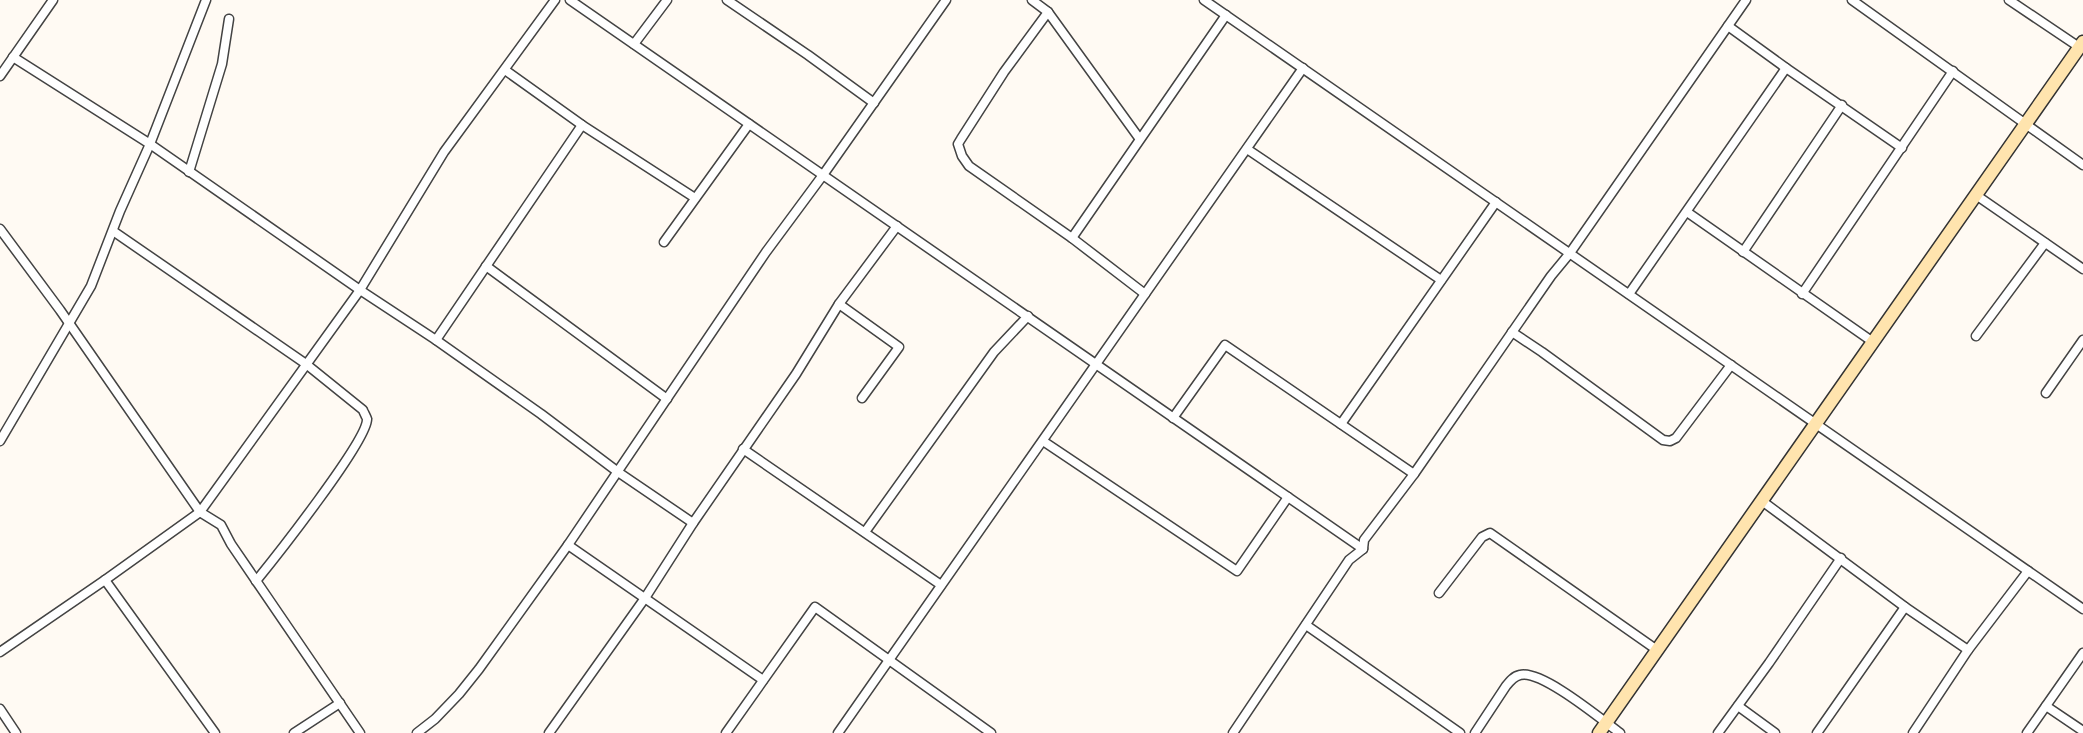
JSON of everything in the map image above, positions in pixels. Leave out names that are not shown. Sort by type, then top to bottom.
[{"type":"street","points":[[0,76],[54,0]]},
{"type":"street","points":[[0,441],[91,286],[206,0]]},
{"type":"street","points":[[0,651],[201,512],[360,290],[444,152],[555,0]]},
{"type":"street","points":[[570,0],[1363,549]]},
{"type":"street","points":[[634,44],[667,0]]},
{"type":"street","points":[[727,0],[874,103]]},
{"type":"street","points":[[417,733],[435,719],[459,694],[568,544],[766,252],[946,0]]},
{"type":"street","points":[[1032,0],[1048,12],[1139,138]]},
{"type":"street","points":[[1204,0],[2083,609]]},
{"type":"street","points":[[1233,733],[1349,560],[1363,549],[1364,540],[1414,474],[1746,0]]},
{"type":"street","points":[[1852,0],[2083,165]]},
{"type":"street","points":[[1602,728],[2081,45],[2009,0]]},
{"type":"street","points":[[1048,12],[1004,72],[958,144],[962,156],[969,166],[1072,238],[1145,294]]},
{"type":"street","points":[[1072,238],[1226,15]]},
{"type":"street","points":[[189,172],[222,64],[229,19]]},
{"type":"street","points":[[1728,26],[1902,148]]},
{"type":"street","points":[[13,57],[150,144],[436,340],[618,472],[693,523]]},
{"type":"street","points":[[838,733],[1303,68]]},
{"type":"street","points":[[1629,294],[1786,68]]},
{"type":"street","points":[[505,70],[582,125],[695,198]]},
{"type":"street","points":[[1802,294],[1953,71]]},
{"type":"street","points":[[1743,252],[1842,105]]},
{"type":"street","points":[[664,242],[749,124]]},
{"type":"street","points":[[436,340],[582,125]]},
{"type":"street","points":[[1247,149],[1441,280]]},
{"type":"street","points":[[1976,195],[2083,269]]},
{"type":"street","points":[[1341,424],[1496,202]]},
{"type":"street","points":[[1687,213],[1873,342]]},
{"type":"street","points":[[549,733],[645,598],[693,523],[796,374],[839,304],[897,226]]},
{"type":"street","points":[[0,229],[69,322],[201,512],[221,525],[231,544],[360,733]]},
{"type":"street","points":[[113,231],[306,364],[363,410],[367,419],[364,430],[337,473],[256,581]]},
{"type":"street","points":[[1976,336],[2045,243]]},
{"type":"street","points":[[486,266],[668,399]]},
{"type":"street","points":[[839,304],[899,346],[862,398]]},
{"type":"street","points":[[865,532],[994,352],[1028,316]]},
{"type":"street","points":[[1512,332],[1663,440],[1670,441],[1676,438],[1731,365]]},
{"type":"street","points":[[2046,393],[2083,340]]},
{"type":"street","points":[[1173,418],[1225,345],[1414,474]]},
{"type":"street","points":[[1042,441],[1237,571],[1288,497]]},
{"type":"street","points":[[743,449],[941,585]]},
{"type":"street","points":[[1762,501],[1905,607],[1968,650]]},
{"type":"street","points":[[1439,593],[1482,537],[1490,533],[1657,650]]},
{"type":"street","points":[[568,544],[763,680]]},
{"type":"street","points":[[1718,733],[1841,558]]},
{"type":"street","points":[[1913,733],[1968,650],[2028,571]]},
{"type":"street","points":[[105,580],[215,733]]},
{"type":"street","points":[[726,733],[815,607],[991,733]]},
{"type":"street","points":[[1817,733],[1905,607]]},
{"type":"street","points":[[1306,625],[1460,733]]},
{"type":"street","points":[[2027,733],[2083,653]]},
{"type":"street","points":[[1475,733],[1506,686],[1521,674],[1541,679],[1584,706],[1602,728],[1620,733]]},
{"type":"street","points":[[294,733],[340,703]]},
{"type":"street","points":[[1738,706],[1775,733]]},
{"type":"street","points":[[2046,706],[2083,731]]},
{"type":"street","points":[[0,709],[16,733]]}]
